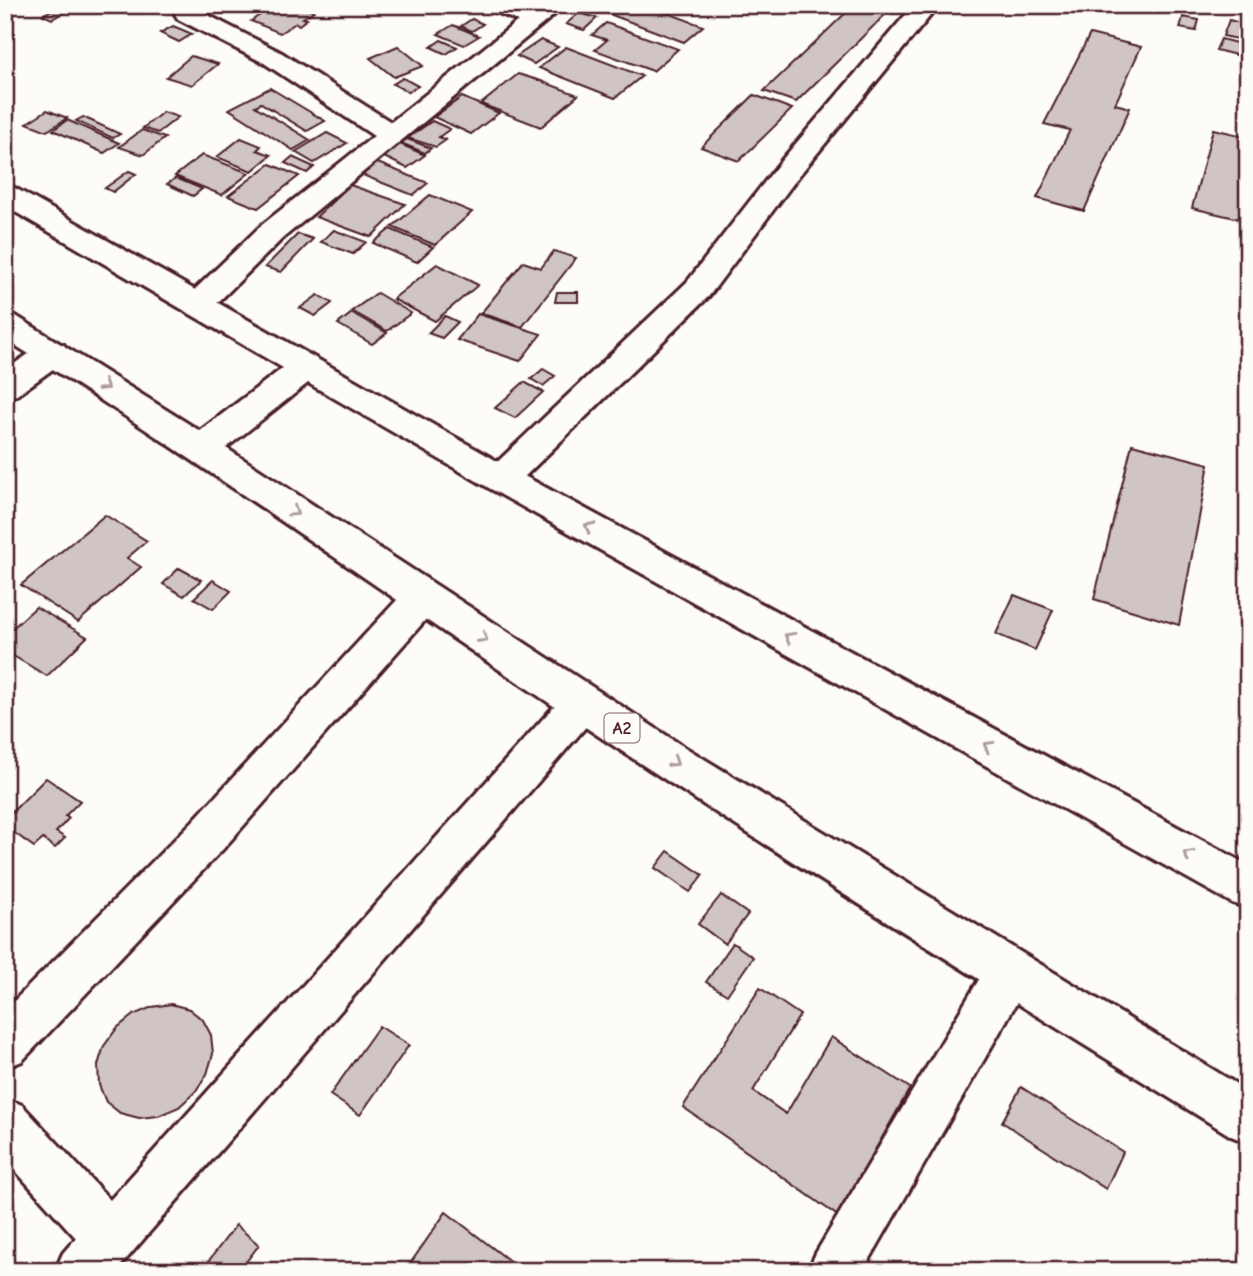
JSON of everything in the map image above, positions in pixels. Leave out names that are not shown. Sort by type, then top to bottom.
[{"type":"main road","points":[[500,5],[544,12]]},
{"type":"main road","points":[[501,479],[698,289],[791,167],[927,5]]},
{"type":"main road","points":[[197,305],[273,232],[544,12]]},
{"type":"main road","points":[[187,14],[273,58],[392,135]]},
{"type":"main road","points":[[5,194],[501,479],[1248,888]]},
{"type":"main road","name":"A2","points":[[5,324],[201,449],[582,703],[1248,1119]]},
{"type":"main road","points":[[5,387],[53,353]]},
{"type":"main road","points":[[201,449],[307,367]]},
{"type":"main road","points":[[5,1044],[208,835],[422,598]]},
{"type":"main road","points":[[5,1122],[95,1254],[582,703]]},
{"type":"main road","points":[[834,1271],[1009,972]]},
{"type":"building","points":[[275,5],[299,5],[314,11],[303,18],[307,19],[299,25],[296,23],[280,33],[251,21]]},
{"type":"building","points":[[621,5],[646,5],[703,26],[684,42],[609,14]]},
{"type":"building","points":[[854,5],[895,5],[796,102],[764,91]]},
{"type":"building","points":[[1229,5],[1248,5],[1248,14],[1227,10]]},
{"type":"building","points":[[55,8],[65,12],[52,19],[43,15]]},
{"type":"building","points":[[579,13],[597,18],[584,30],[566,24]]},
{"type":"building","points":[[1183,17],[1199,20],[1196,31],[1180,28]]},
{"type":"building","points":[[472,19],[483,24],[472,31],[461,26]]},
{"type":"building","points":[[1229,20],[1248,25],[1248,41],[1223,36]]},
{"type":"building","points":[[606,23],[678,49],[653,71],[595,50],[607,40],[592,35]]},
{"type":"building","points":[[453,25],[479,36],[464,45],[438,34]]},
{"type":"building","points":[[173,26],[192,34],[179,42],[160,33]]},
{"type":"building","points":[[1090,34],[1141,47],[1115,104],[1130,108],[1084,211],[1037,198],[1070,130],[1044,124]]},
{"type":"building","points":[[1221,39],[1248,46],[1248,58],[1216,50]]},
{"type":"building","points":[[441,40],[457,47],[446,54],[431,47]]},
{"type":"building","points":[[541,40],[558,47],[534,64],[517,56]]},
{"type":"building","points":[[398,46],[423,66],[394,77],[370,58]]},
{"type":"building","points":[[566,47],[642,76],[615,98],[539,68]]},
{"type":"building","points":[[191,56],[218,64],[192,85],[166,77]]},
{"type":"building","points":[[518,74],[578,95],[541,127],[481,104]]},
{"type":"building","points":[[403,78],[418,86],[408,92],[393,84]]},
{"type":"building","points":[[270,88],[325,121],[307,131],[261,103],[255,106],[310,140],[293,150],[229,109]]},
{"type":"building","points":[[754,95],[792,109],[739,161],[701,147]]},
{"type":"building","points":[[462,97],[499,113],[471,134],[434,117]]},
{"type":"building","points":[[47,110],[67,118],[47,131],[27,123]]},
{"type":"building","points":[[163,112],[178,117],[158,133],[143,128]]},
{"type":"building","points":[[83,117],[120,134],[113,138],[76,121]]},
{"type":"building","points":[[67,120],[119,143],[104,153],[53,130]]},
{"type":"building","points":[[432,121],[450,129],[439,137],[446,140],[436,147],[408,138]]},
{"type":"building","points":[[1213,129],[1248,137],[1248,221],[1192,208]]},
{"type":"building","points":[[142,130],[165,138],[143,155],[119,147]]},
{"type":"building","points":[[327,133],[347,143],[314,163],[295,152]]},
{"type":"building","points":[[241,138],[261,146],[257,150],[271,155],[252,171],[217,157]]},
{"type":"building","points":[[407,139],[431,148],[425,153],[401,143]]},
{"type":"building","points":[[400,144],[425,155],[407,168],[382,156]]},
{"type":"building","points":[[202,155],[249,173],[222,195],[175,176]]},
{"type":"building","points":[[292,157],[314,167],[307,173],[285,163]]},
{"type":"building","points":[[375,162],[428,183],[413,195],[360,174]]},
{"type":"building","points":[[270,164],[299,176],[258,208],[228,196]]},
{"type":"building","points":[[129,171],[136,174],[113,192],[105,188]]},
{"type":"building","points":[[176,178],[202,189],[193,196],[167,184]]},
{"type":"building","points":[[350,185],[405,204],[371,237],[316,217]]},
{"type":"building","points":[[430,195],[472,212],[435,245],[392,227]]},
{"type":"building","points":[[390,229],[433,247],[417,262],[373,243]]},
{"type":"building","points":[[334,230],[366,242],[353,254],[321,242]]},
{"type":"building","points":[[298,234],[313,239],[281,272],[265,267]]},
{"type":"building","points":[[554,251],[576,258],[522,327],[481,313],[523,262],[541,268]]},
{"type":"building","points":[[437,264],[478,285],[435,321],[393,299]]},
{"type":"building","points":[[557,292],[578,292],[578,302],[555,302]]},
{"type":"building","points":[[377,293],[411,313],[387,331],[352,311]]},
{"type":"building","points":[[318,295],[332,303],[315,316],[300,308]]},
{"type":"building","points":[[352,313],[387,333],[372,344],[338,324]]},
{"type":"building","points":[[478,314],[541,334],[520,361],[457,340]]},
{"type":"building","points":[[445,316],[458,322],[442,338],[428,333]]},
{"type":"building","points":[[543,369],[555,376],[543,386],[531,379]]},
{"type":"building","points":[[524,382],[543,392],[515,418],[495,408]]},
{"type":"building","points":[[1132,444],[1209,464],[1179,625],[1094,599]]},
{"type":"building","points":[[105,515],[147,541],[127,558],[141,567],[78,622],[21,585]]},
{"type":"building","points":[[179,568],[201,580],[184,596],[163,584]]},
{"type":"building","points":[[213,580],[231,591],[213,609],[194,598]]},
{"type":"building","points":[[1014,595],[1053,610],[1035,650],[996,634]]},
{"type":"building","points":[[36,607],[87,637],[47,676],[5,651],[5,635]]},
{"type":"building","points":[[46,778],[80,801],[65,816],[69,818],[56,832],[65,838],[55,848],[43,839],[34,847],[5,826],[5,819]]},
{"type":"building","points":[[668,851],[703,875],[690,892],[655,868]]},
{"type":"building","points":[[721,895],[748,914],[725,944],[698,924]]},
{"type":"building","points":[[733,943],[753,957],[727,995],[706,982]]},
{"type":"building","points":[[760,988],[800,1015],[753,1091],[786,1114],[831,1037],[910,1088],[838,1216],[683,1107]]},
{"type":"building","points":[[171,1004],[189,1009],[203,1020],[211,1035],[213,1054],[207,1074],[195,1092],[179,1107],[158,1116],[139,1118],[120,1113],[106,1102],[99,1085],[98,1065],[104,1046],[117,1028],[133,1015],[152,1007]]},
{"type":"building","points":[[379,1026],[409,1045],[360,1115],[330,1095]]},
{"type":"building","points":[[1021,1087],[1123,1152],[1106,1189],[1002,1122]]},
{"type":"building","points":[[446,1212],[511,1262],[505,1271],[405,1271]]},
{"type":"building","points":[[236,1225],[259,1245],[239,1271],[201,1271]]}]
